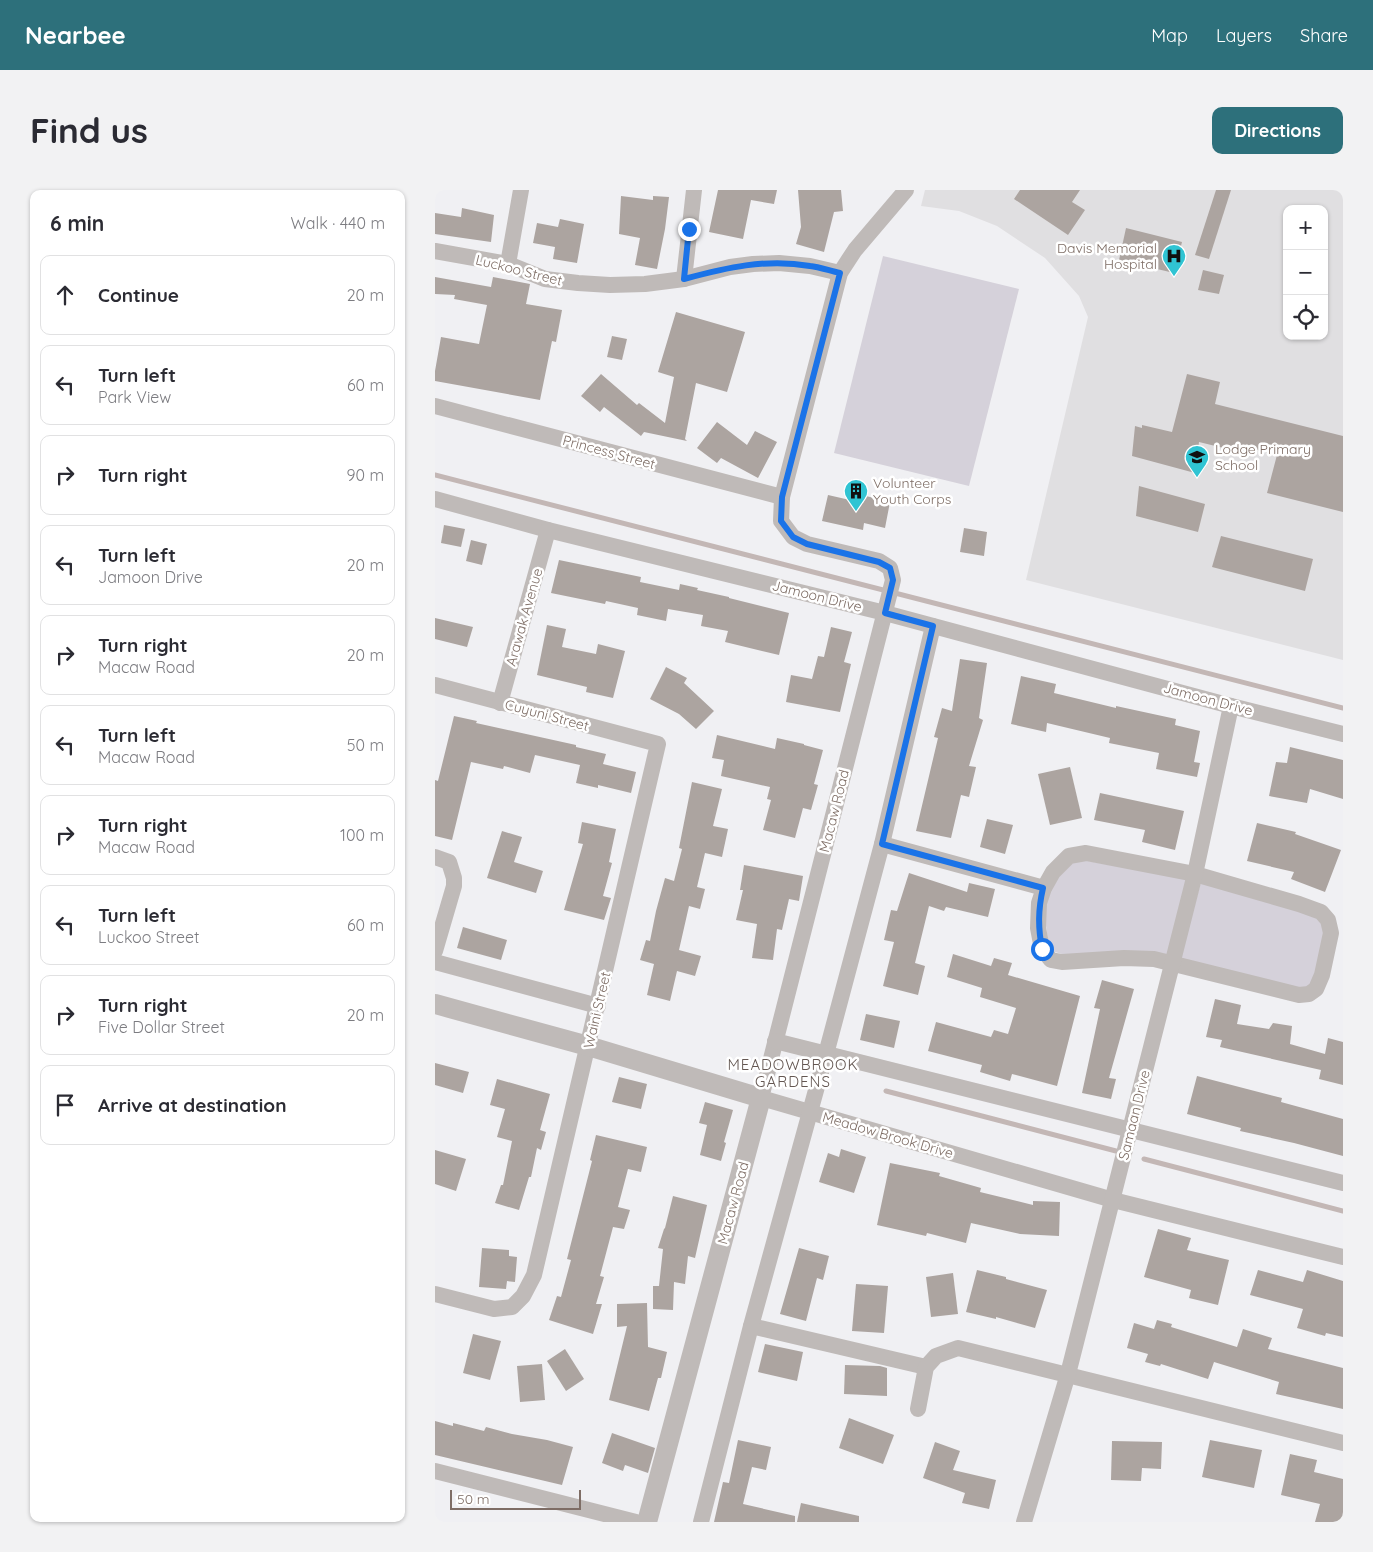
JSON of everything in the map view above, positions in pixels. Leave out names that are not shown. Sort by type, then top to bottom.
[{"type":"street","points":[[508,264],[521,190]]},
{"type":"street","points":[[684,279],[694,190]]},
{"type":"street","name":"Macaw Road","points":[[647,1522],[761,1098],[893,580],[890,568],[879,562],[807,544],[793,537],[781,521],[782,497],[840,273],[855,250],[906,190]]},
{"type":"street","name":"Luckoo Street","points":[[435,251],[508,264],[545,279],[610,285],[645,284],[684,279],[729,267],[753,264],[779,263],[810,266],[840,273]]},
{"type":"street","name":"Princess Street","points":[[435,406],[782,497]]},
{"type":"street","name":"Jamoon Drive","points":[[435,499],[548,530],[887,606],[933,626],[1343,734]]},
{"type":"street","name":"Arawak Avenue","points":[[499,703],[548,530]]},
{"type":"street","points":[[701,1522],[751,1326],[882,844],[933,626]]},
{"type":"street","name":"Cuyuni Street","points":[[435,685],[658,744]]},
{"type":"street","name":"Samaan Drive","points":[[1024,1522],[1068,1374],[1113,1200],[1195,874],[1231,706]]},
{"type":"street","name":"Waini Street","points":[[435,1294],[494,1309],[512,1307],[523,1296],[534,1275],[658,744]]},
{"type":"street","points":[[882,844],[1043,888]]},
{"type":"street","points":[[1086,853],[1195,874],[1321,912],[1328,920],[1331,933],[1322,975],[1316,989],[1309,994],[1299,995],[1154,959],[1124,958],[1062,962],[1051,960],[1042,949],[1038,928],[1039,904],[1043,888],[1053,872],[1069,856],[1086,853]]},
{"type":"street","points":[[435,857],[449,862],[454,878],[454,886],[435,951]]},
{"type":"street","points":[[435,962],[598,1006]]},
{"type":"street","name":"Meadow Brook Drive","points":[[435,1004],[588,1046],[810,1113],[1113,1200],[1343,1257]]},
{"type":"street","points":[[775,1041],[1343,1183]]},
{"type":"street","points":[[751,1326],[927,1367]]},
{"type":"street","points":[[918,1409],[927,1367],[936,1356],[958,1348],[1343,1443]]},
{"type":"street","points":[[435,1471],[636,1522]]},
{"type":"shaded area","name":"Lodge Primary School","points":[[925,190],[1343,190],[1343,660],[1026,580],[1088,317],[1079,296],[1045,258],[997,226],[959,211],[921,206]]},
{"type":"shaded area","points":[[883,256],[1019,289],[969,486],[834,453]]},
{"type":"shaded area","points":[[1077,859],[1188,879],[1167,958],[1069,956],[1049,948],[1044,911],[1056,876]]},
{"type":"shaded area","points":[[1201,882],[1317,916],[1325,930],[1318,973],[1307,990],[1179,961]]},
{"type":"building","points":[[718,190],[777,190],[774,204],[751,200],[743,239],[709,232]]},
{"type":"building","points":[[798,190],[841,190],[843,211],[834,212],[824,252],[796,244],[801,227]]},
{"type":"building","points":[[1020,190],[1080,190],[1072,202],[1085,210],[1068,235],[1014,199]]},
{"type":"building","points":[[1216,190],[1231,190],[1209,259],[1195,255]]},
{"type":"building","points":[[621,196],[653,200],[653,196],[669,197],[657,269],[635,265],[640,238],[619,234]]},
{"type":"building","points":[[462,208],[494,215],[491,242],[435,234],[435,213],[461,217]]},
{"type":"building","points":[[560,219],[584,224],[577,263],[553,259],[555,247],[533,243],[537,223],[558,227]]},
{"type":"building","points":[[1126,228],[1182,242],[1174,273],[1119,260]]},
{"type":"building","points":[[1203,270],[1224,275],[1219,294],[1198,290]]},
{"type":"building","points":[[435,277],[491,287],[493,277],[530,284],[526,304],[562,310],[556,342],[552,341],[540,400],[435,381],[441,337],[479,344],[487,305],[454,299],[455,295],[435,294]]},
{"type":"building","points":[[676,312],[745,332],[727,392],[696,383],[685,439],[687,441],[644,432],[641,436],[604,407],[600,412],[581,396],[601,374],[637,405],[639,403],[665,423],[674,377],[658,372]]},
{"type":"building","points":[[612,336],[627,339],[622,360],[607,357]]},
{"type":"building","points":[[1187,374],[1220,382],[1215,404],[1343,436],[1343,512],[1267,493],[1277,455],[1249,448],[1248,454],[1199,442],[1195,473],[1132,456],[1135,426],[1142,428],[1142,425],[1172,432]]},
{"type":"building","points":[[717,422],[747,445],[755,431],[777,442],[758,478],[721,458],[717,463],[697,448]]},
{"type":"building","points":[[1139,486],[1205,504],[1198,532],[1136,516]]},
{"type":"building","name":"Volunteer Youth Corps","points":[[828,495],[863,503],[866,496],[890,502],[885,528],[864,523],[863,530],[822,521]]},
{"type":"building","points":[[444,525],[465,529],[461,547],[441,543]]},
{"type":"building","points":[[964,528],[987,532],[984,556],[960,552]]},
{"type":"building","points":[[1221,536],[1313,559],[1305,591],[1212,567]]},
{"type":"building","points":[[471,540],[487,544],[482,565],[466,561]]},
{"type":"building","points":[[559,560],[641,577],[640,582],[679,590],[680,584],[698,588],[697,590],[789,613],[779,655],[725,642],[728,631],[701,626],[703,615],[668,609],[666,621],[637,615],[638,608],[606,601],[605,604],[551,593]]},
{"type":"building","points":[[435,618],[473,627],[467,647],[435,639]]},
{"type":"building","points":[[547,625],[566,629],[562,647],[596,654],[598,644],[625,651],[613,698],[586,692],[587,687],[537,675]]},
{"type":"building","points":[[831,627],[852,632],[844,662],[851,664],[840,712],[786,702],[791,675],[812,679],[818,656],[824,657]]},
{"type":"building","points":[[960,659],[987,663],[979,718],[983,720],[969,766],[976,767],[969,797],[961,795],[951,838],[916,831],[938,738],[934,737],[942,708],[952,711]]},
{"type":"building","points":[[666,667],[687,678],[684,683],[714,711],[696,729],[679,714],[650,699]]},
{"type":"building","points":[[1021,676],[1056,684],[1054,693],[1116,708],[1116,706],[1176,719],[1175,725],[1200,731],[1194,762],[1200,763],[1197,777],[1156,769],[1159,753],[1109,743],[1110,738],[1047,723],[1046,732],[1011,724]]},
{"type":"building","points":[[454,716],[606,754],[603,764],[636,772],[631,793],[598,785],[598,788],[576,783],[580,765],[535,755],[530,773],[504,766],[503,769],[471,762],[452,840],[435,836],[435,780],[438,781]]},
{"type":"building","points":[[717,735],[775,749],[777,738],[823,750],[814,784],[818,785],[811,810],[803,808],[795,838],[763,830],[771,800],[767,799],[770,787],[721,776],[724,760],[712,758]]},
{"type":"building","points":[[1290,747],[1343,760],[1343,799],[1310,789],[1307,803],[1269,796],[1276,762],[1287,763]]},
{"type":"building","points":[[1070,767],[1082,818],[1050,825],[1038,774]]},
{"type":"building","points":[[692,782],[722,789],[713,826],[728,829],[722,857],[705,853],[697,887],[705,889],[700,909],[689,906],[679,950],[701,956],[695,976],[677,971],[670,1001],[647,995],[654,964],[640,960],[646,940],[650,941],[665,878],[674,881],[682,849],[679,848]]},
{"type":"building","points":[[1100,793],[1184,811],[1175,850],[1142,842],[1145,830],[1094,820]]},
{"type":"building","points":[[987,819],[1013,825],[1005,854],[980,847]]},
{"type":"building","points":[[582,822],[616,829],[609,862],[612,863],[603,896],[611,898],[604,920],[564,910],[583,844],[578,843]]},
{"type":"building","points":[[1257,823],[1296,832],[1295,834],[1341,850],[1325,892],[1291,879],[1294,872],[1247,861]]},
{"type":"building","points":[[502,831],[522,837],[514,862],[543,871],[536,893],[487,878]]},
{"type":"building","points":[[744,865],[803,876],[799,901],[789,899],[782,930],[777,929],[773,960],[752,958],[757,924],[736,920],[743,890],[740,890]]},
{"type":"building","points":[[909,873],[967,892],[969,883],[995,889],[988,917],[946,907],[944,911],[929,906],[915,963],[925,966],[918,995],[883,986],[894,942],[884,940],[891,910],[897,911]]},
{"type":"building","points":[[463,927],[507,940],[501,960],[457,948]]},
{"type":"building","points":[[953,954],[991,966],[994,958],[1012,963],[1008,975],[1080,996],[1057,1086],[1012,1074],[1010,1081],[980,1072],[982,1065],[928,1051],[936,1022],[991,1037],[994,1030],[1008,1034],[1016,1008],[980,997],[982,988],[947,977]]},
{"type":"building","points":[[1102,980],[1134,989],[1109,1078],[1116,1079],[1111,1099],[1082,1093],[1100,1009],[1094,1008]]},
{"type":"building","points":[[1215,999],[1241,1005],[1237,1024],[1269,1029],[1273,1023],[1292,1026],[1290,1044],[1325,1054],[1328,1038],[1343,1042],[1343,1085],[1319,1079],[1321,1070],[1220,1047],[1222,1040],[1206,1037]]},
{"type":"building","points":[[866,1014],[900,1021],[894,1048],[860,1040]]},
{"type":"building","points":[[435,1063],[469,1072],[463,1093],[435,1085]]},
{"type":"building","points":[[1197,1076],[1282,1098],[1281,1102],[1343,1119],[1343,1156],[1240,1131],[1241,1128],[1187,1114]]},
{"type":"building","points":[[619,1077],[647,1084],[641,1109],[612,1102]]},
{"type":"building","points":[[497,1079],[550,1094],[540,1130],[546,1132],[541,1150],[537,1148],[531,1177],[529,1177],[519,1210],[495,1203],[501,1185],[503,1185],[512,1141],[497,1137],[505,1109],[490,1105]]},
{"type":"building","points":[[705,1102],[733,1110],[721,1161],[700,1155],[707,1125],[699,1123]]},
{"type":"building","points":[[596,1135],[647,1147],[641,1172],[628,1169],[618,1207],[630,1210],[624,1229],[613,1227],[600,1276],[604,1277],[596,1304],[602,1304],[593,1334],[549,1320],[557,1296],[561,1297],[571,1260],[567,1259],[592,1161],[590,1160]]},
{"type":"building","points":[[841,1149],[866,1157],[854,1193],[819,1182],[828,1153],[839,1157]]},
{"type":"building","points":[[435,1150],[466,1159],[456,1191],[435,1184]]},
{"type":"building","points":[[890,1163],[940,1173],[939,1176],[981,1188],[980,1192],[1033,1205],[1033,1201],[1060,1202],[1059,1236],[1020,1234],[971,1223],[966,1243],[927,1233],[926,1236],[877,1225]]},
{"type":"building","points":[[673,1196],[707,1205],[695,1258],[688,1256],[685,1284],[674,1282],[673,1310],[653,1309],[653,1286],[659,1286],[663,1249],[658,1248]]},
{"type":"building","points":[[1158,1229],[1191,1238],[1187,1250],[1229,1260],[1218,1305],[1189,1298],[1191,1290],[1144,1277]]},
{"type":"building","points":[[482,1248],[509,1250],[509,1256],[517,1257],[515,1282],[507,1281],[506,1289],[479,1287]]},
{"type":"building","points":[[799,1248],[829,1256],[823,1280],[817,1278],[806,1321],[780,1314]]},
{"type":"building","points":[[977,1270],[1047,1290],[1035,1328],[996,1317],[996,1319],[966,1312]]},
{"type":"building","points":[[1258,1270],[1303,1282],[1307,1270],[1343,1281],[1343,1337],[1326,1333],[1325,1336],[1297,1328],[1303,1309],[1250,1295]]},
{"type":"building","points":[[953,1273],[958,1314],[931,1317],[926,1277]]},
{"type":"building","points":[[856,1284],[888,1286],[884,1333],[852,1331]]},
{"type":"building","points":[[647,1303],[648,1347],[667,1352],[661,1378],[658,1378],[649,1411],[609,1400],[627,1326],[617,1327],[617,1304]]},
{"type":"building","points":[[1157,1320],[1172,1324],[1171,1327],[1237,1347],[1243,1329],[1272,1338],[1268,1349],[1343,1368],[1343,1409],[1276,1394],[1279,1382],[1214,1362],[1208,1379],[1161,1364],[1160,1366],[1145,1362],[1148,1354],[1127,1348],[1134,1323],[1154,1329]]},
{"type":"building","points":[[473,1334],[501,1341],[490,1380],[463,1373]]},
{"type":"building","points":[[765,1344],[803,1352],[797,1381],[758,1372]]},
{"type":"building","points":[[565,1349],[584,1379],[566,1391],[547,1361]]},
{"type":"building","points":[[542,1364],[545,1400],[520,1402],[517,1366]]},
{"type":"building","points":[[845,1365],[887,1368],[887,1396],[844,1394]]},
{"type":"building","points":[[849,1418],[894,1435],[883,1464],[839,1448]]},
{"type":"building","points":[[435,1421],[453,1426],[453,1423],[484,1431],[486,1427],[573,1447],[562,1485],[435,1455]]},
{"type":"building","points":[[612,1433],[655,1448],[648,1473],[625,1465],[623,1471],[602,1463]]},
{"type":"building","points":[[738,1440],[771,1447],[766,1470],[752,1467],[743,1504],[795,1516],[795,1522],[714,1522],[723,1482],[729,1483]]},
{"type":"building","points":[[1210,1440],[1262,1450],[1254,1488],[1202,1477]]},
{"type":"building","points":[[1112,1441],[1162,1442],[1161,1469],[1142,1468],[1141,1481],[1111,1480]]},
{"type":"building","points":[[935,1442],[960,1451],[953,1470],[996,1480],[989,1509],[962,1503],[965,1493],[923,1478]]},
{"type":"building","points":[[1290,1454],[1317,1460],[1314,1472],[1343,1479],[1343,1522],[1315,1522],[1320,1504],[1281,1495]]},
{"type":"building","points":[[801,1503],[859,1516],[859,1522],[797,1522]]},
{"type":"waterway","points":[[435,475],[1343,708]]},
{"type":"waterway","points":[[886,1091],[1116,1151]]},
{"type":"waterway","points":[[1144,1159],[1343,1211]]},
{"type":"place","name":"Davis Memorial Hospital","points":[[1174,277]]},
{"type":"place","name":"Lodge Primary School","points":[[1197,478]]},
{"type":"place","name":"Volunteer Youth Corps","points":[[856,512]]},
{"type":"district","name":"MEADOWBROOK GARDENS","points":[[793,1072]]},
{"type":"route","points":[[689,229],[684,279],[729,267],[779,263],[810,266],[840,273],[782,497],[781,521],[793,537],[807,544],[879,562],[890,568],[893,580],[885,613],[933,626],[882,844],[1043,888],[1039,904],[1038,928],[1042,949]]}]
